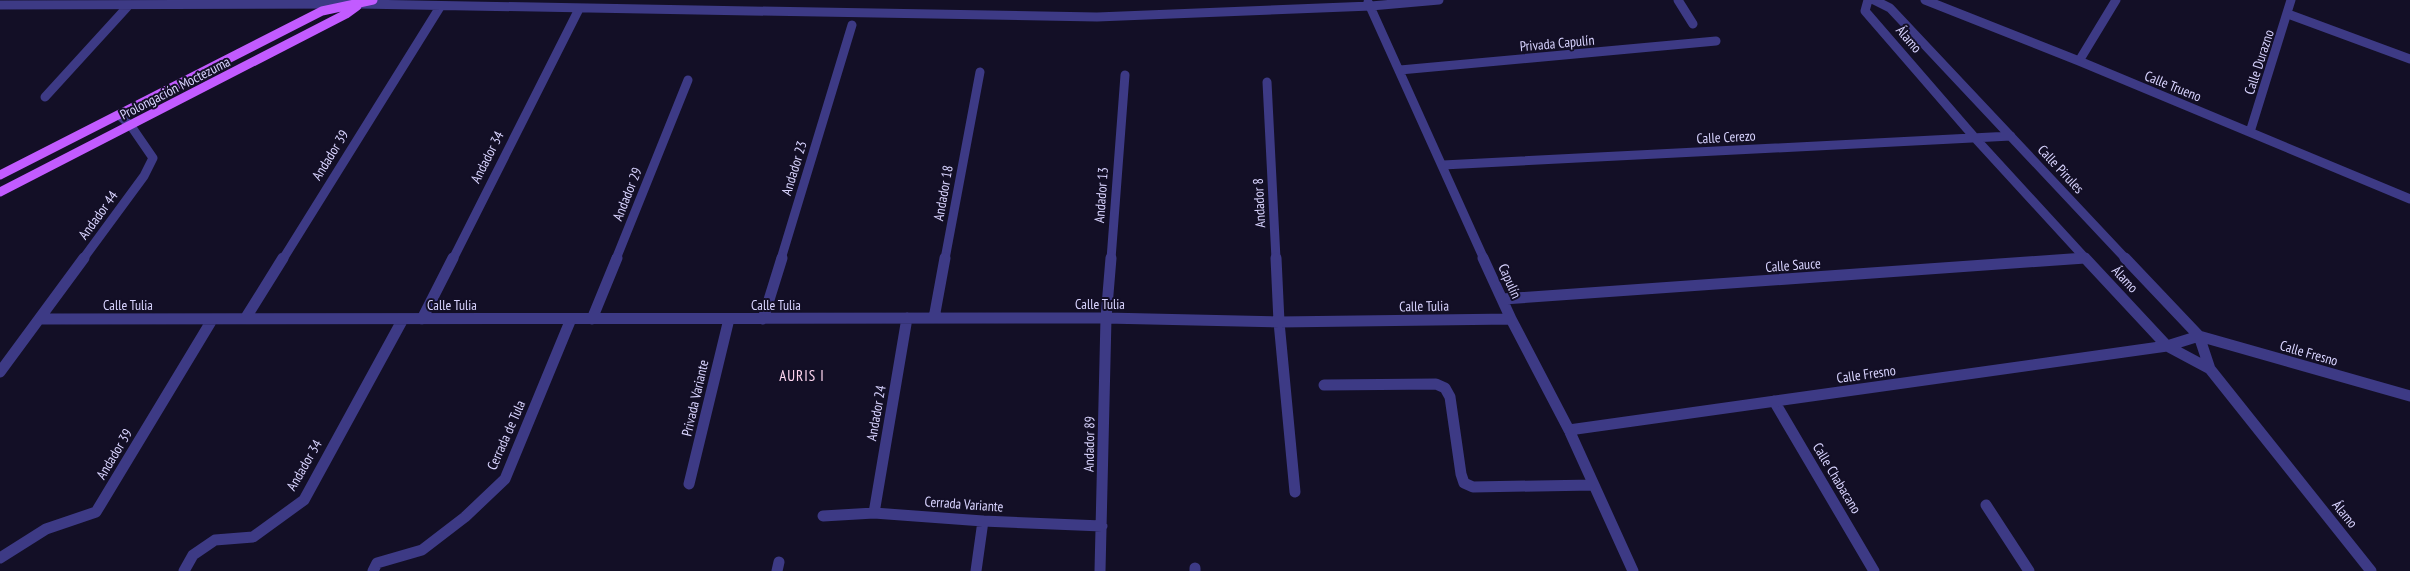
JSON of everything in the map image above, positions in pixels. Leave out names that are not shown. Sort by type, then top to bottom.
[{"type":"main road","points":[[361,2],[373,0]]},
{"type":"main road","name":"Prolongación Moctezuma","points":[[0,175],[322,11],[361,2]]},
{"type":"main road","name":"Prolongación Moctezuma","points":[[0,192],[131,126],[346,14],[361,2]]},
{"type":"street","points":[[1252,0],[1256,9]]},
{"type":"street","points":[[0,5],[96,2],[129,5],[216,2],[361,2],[440,7],[1096,17],[1439,0]]},
{"type":"street","points":[[1678,0],[1693,24]]},
{"type":"street","name":"Álamo","points":[[1868,0],[1865,12],[1975,138],[2085,258],[2167,346],[2210,369],[2371,571]]},
{"type":"street","name":"Calle Pirules","points":[[1874,0],[1890,8],[2200,336],[2210,369]]},
{"type":"street","name":"Calle Trueno","points":[[1925,0],[2079,61],[2410,199]]},
{"type":"street","points":[[2079,61],[2116,0]]},
{"type":"street","name":"Calle Durazno","points":[[2250,132],[2288,14],[2291,0]]},
{"type":"street","name":"Capulín","points":[[1369,3],[1511,318],[1569,430],[1633,571]]},
{"type":"street","points":[[44,98],[129,5]]},
{"type":"street","name":"Andador 39","points":[[244,319],[440,7]]},
{"type":"street","name":"Andador 34","points":[[422,319],[580,9]]},
{"type":"street","points":[[2288,14],[2410,59]]},
{"type":"street","name":"Andador 23","points":[[764,319],[852,25]]},
{"type":"street","name":"Privada Capulín","points":[[1400,70],[1716,41]]},
{"type":"street","name":"Andador 18","points":[[934,318],[980,72]]},
{"type":"street","name":"Andador 13","points":[[1106,318],[1125,75]]},
{"type":"street","name":"Andador 29","points":[[592,319],[688,80]]},
{"type":"street","name":"Andador 8","points":[[1267,82],[1279,322],[1295,492]]},
{"type":"street","points":[[119,115],[131,126]]},
{"type":"street","name":"Andador 44","points":[[41,319],[144,176],[153,158],[131,126]]},
{"type":"street","name":"Calle Cerezo","points":[[1443,165],[2011,136]]},
{"type":"street","name":"Calle Sauce","points":[[1503,299],[2085,258]]},
{"type":"street","name":"Andador 24","points":[[874,513],[907,318]]},
{"type":"street","name":"Calle Tulia","points":[[41,319],[1106,318],[1279,322],[1511,318]]},
{"type":"street","name":"Andador 89","points":[[1100,571],[1106,318]]},
{"type":"street","points":[[0,372],[41,319]]},
{"type":"street","name":"Andador 34","points":[[184,571],[193,555],[215,540],[252,537],[304,500],[403,319]]},
{"type":"street","name":"Cerrada de Tula","points":[[373,571],[377,564],[422,550],[465,517],[505,479],[571,319]]},
{"type":"street","name":"Privada Variante","points":[[689,484],[729,319]]},
{"type":"street","name":"Andador 39","points":[[0,558],[46,529],[96,512],[212,320]]},
{"type":"street","name":"Calle Fresno","points":[[1569,430],[2167,346],[2200,336],[2410,396]]},
{"type":"street","points":[[1324,385],[1436,384],[1445,388],[1450,397],[1460,474],[1464,483],[1473,487],[1594,485]]},
{"type":"street","name":"Calle Chabacano","points":[[1774,401],[1874,571]]},
{"type":"street","points":[[1986,505],[2029,571]]},
{"type":"street","name":"Cerrada Variante","points":[[823,516],[874,513],[984,521],[1102,526]]},
{"type":"street","points":[[976,571],[984,521]]},
{"type":"district","name":"AURIS I","points":[[802,376]]}]
